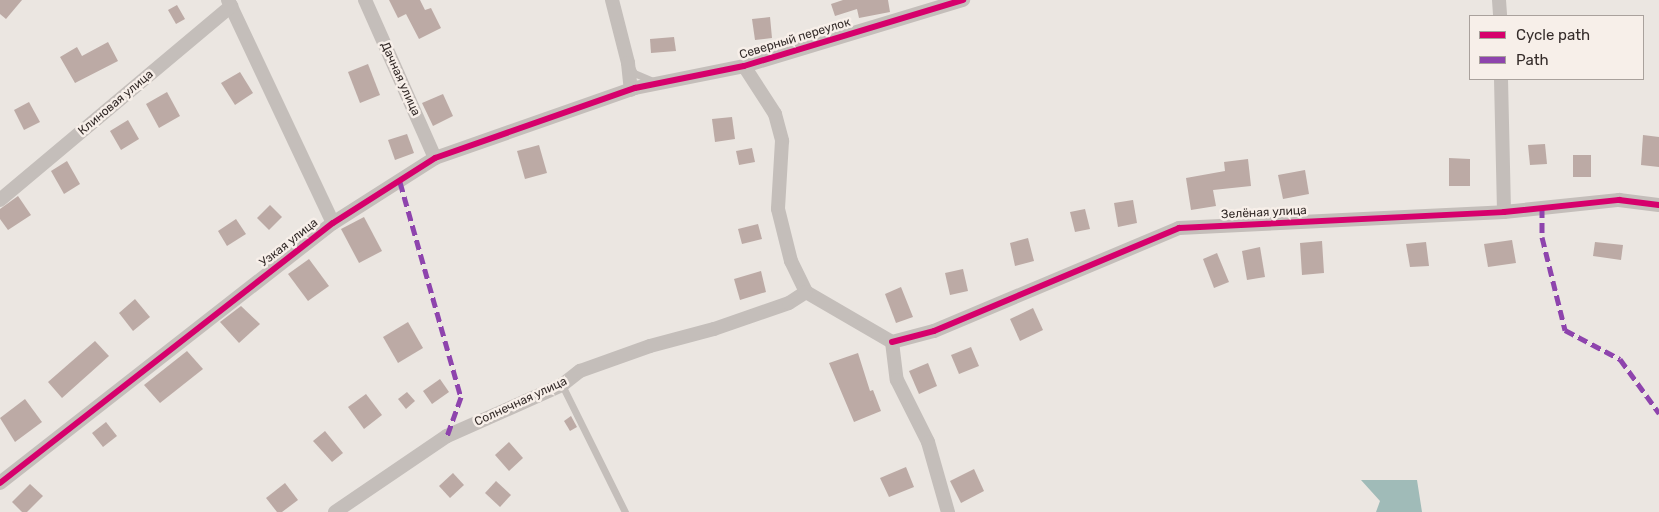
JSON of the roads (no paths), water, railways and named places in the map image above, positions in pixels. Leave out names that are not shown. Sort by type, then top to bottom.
[{"type":"street","name":"Дачная улица","points":[[365,0],[435,158]]},
{"type":"street","points":[[612,0],[628,63],[631,90]]},
{"type":"street","name":"Северный переулок","points":[[631,90],[744,66],[963,0]]},
{"type":"street","points":[[1500,0],[1500,15]]},
{"type":"street","points":[[230,3],[333,223]]},
{"type":"street","name":"Клиновая улица","points":[[0,200],[230,3]]},
{"type":"street","points":[[744,66],[775,114],[782,141],[778,209],[791,261],[806,292],[892,342],[897,380],[928,442],[948,512]]},
{"type":"street","points":[[1501,80],[1504,212]]},
{"type":"street","name":"Узкая улица","points":[[0,483],[333,223],[435,158],[631,90]]},
{"type":"street","name":"Зелёная улица","points":[[892,342],[934,331],[1179,228],[1504,212],[1619,200],[1659,205]]},
{"type":"street","name":"Солнечная улица","points":[[335,512],[447,436],[562,385],[580,371],[650,346],[714,329],[789,303],[806,292]]},
{"type":"lane","points":[[628,63],[634,73],[663,84]]},
{"type":"lane","points":[[562,385],[625,512]]},
{"type":"water","points":[[1361,480],[1417,480],[1422,512],[1376,512],[1380,501]]}]
